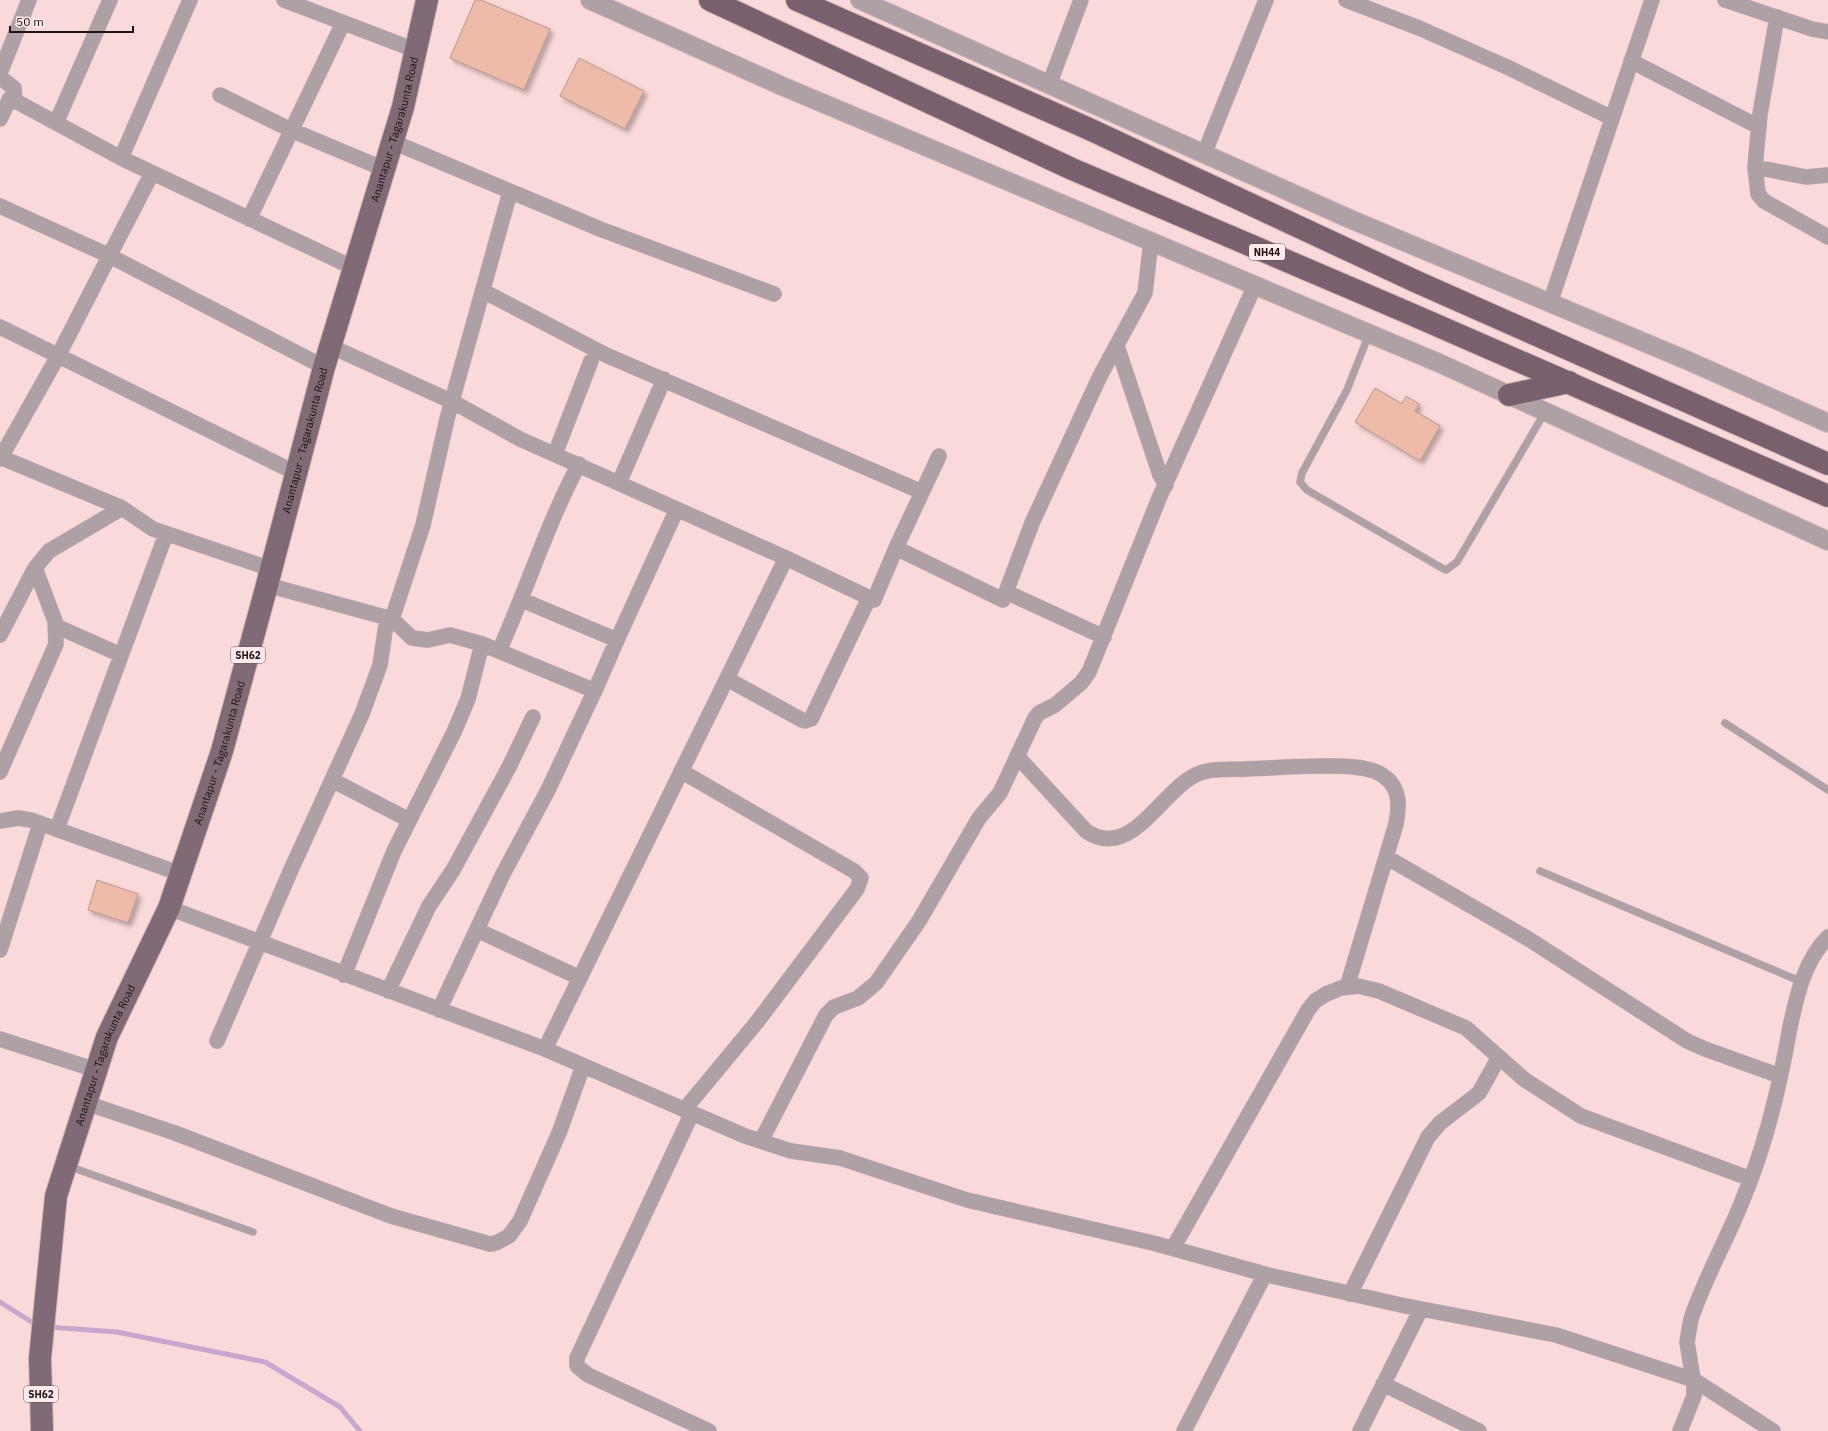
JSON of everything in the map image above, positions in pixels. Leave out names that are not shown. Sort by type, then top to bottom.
[{"type":"highway","name":"NH44","points":[[710,0],[1072,169],[1569,382],[1828,496]]},
{"type":"highway","points":[[797,0],[1087,128],[1417,282],[1828,464]]},
{"type":"highway","points":[[1509,395],[1569,382]]},
{"type":"main road","name":"Anantapur - Tagarakunta Road","points":[[42,1431],[40,1358],[56,1196],[107,1037],[170,908],[222,751],[270,577],[324,367],[403,107],[427,0]]},
{"type":"street","points":[[15,101],[14,88],[2,79],[0,74],[29,0]]},
{"type":"street","points":[[56,123],[110,0]]},
{"type":"street","points":[[121,158],[190,0]]},
{"type":"street","points":[[284,0],[415,50]]},
{"type":"street","points":[[590,0],[789,89],[1370,334],[1509,395],[1828,541]]},
{"type":"street","points":[[860,0],[1350,219],[1684,359],[1828,423]]},
{"type":"street","points":[[1050,85],[1081,0]]},
{"type":"street","points":[[1204,154],[1266,0]]},
{"type":"street","points":[[1346,0],[1418,28],[1508,67],[1612,118]]},
{"type":"street","points":[[1550,303],[1652,0]]},
{"type":"street","points":[[1725,0],[1828,32]]},
{"type":"street","points":[[1777,17],[1759,128],[1755,167],[1758,194],[1764,201],[1828,236]]},
{"type":"street","points":[[248,219],[344,23]]},
{"type":"street","points":[[1631,61],[1759,128]]},
{"type":"street","points":[[220,95],[292,130],[384,169]]},
{"type":"street","points":[[0,119],[10,98],[121,158],[354,268]]},
{"type":"street","points":[[393,142],[510,192],[600,228],[774,294]]},
{"type":"street","points":[[1755,167],[1806,177],[1828,175]]},
{"type":"street","points":[[152,173],[58,356],[0,457],[122,508],[153,529],[270,577],[389,618],[412,638],[428,640],[450,635],[482,644],[595,691]]},
{"type":"street","points":[[217,1041],[259,943],[362,714],[377,674],[389,618],[422,525],[453,402],[510,192]]},
{"type":"street","points":[[0,206],[110,256],[324,367]]},
{"type":"street","points":[[896,548],[1003,600],[1032,523],[1100,376],[1145,293],[1151,241]]},
{"type":"street","points":[[761,1141],[826,1015],[834,1007],[858,998],[876,983],[926,912],[979,818],[1000,793],[1039,713],[1055,705],[1086,678],[1166,485],[1256,285]]},
{"type":"street","points":[[483,291],[559,332],[664,380],[922,492]]},
{"type":"street","points":[[0,327],[296,473]]},
{"type":"street","points":[[330,346],[453,402],[520,439],[619,482],[874,600],[896,548],[939,456]]},
{"type":"street","points":[[1116,346],[1160,475],[1166,485]]},
{"type":"street","points":[[555,454],[591,361]]},
{"type":"street","points":[[619,482],[664,380]]},
{"type":"street","points":[[499,651],[522,600],[536,559],[561,498],[578,464]]},
{"type":"street","points":[[0,634],[35,568],[49,551],[122,508]]},
{"type":"street","points":[[439,1010],[503,874],[548,790],[595,691],[677,509]]},
{"type":"street","points":[[57,830],[166,534]]},
{"type":"street","points":[[545,1049],[786,558]]},
{"type":"street","points":[[0,770],[54,652],[57,638],[56,626],[35,568]]},
{"type":"street","points":[[1006,592],[1104,637]]},
{"type":"street","points":[[727,679],[802,720],[805,721],[811,719],[869,598]]},
{"type":"street","points":[[522,600],[617,640]]},
{"type":"street","points":[[56,626],[121,655]]},
{"type":"street","points":[[344,975],[390,859],[454,732],[468,699],[482,644]]},
{"type":"street","points":[[388,991],[429,906],[454,870],[509,767],[533,717]]},
{"type":"street","points":[[1018,756],[1086,831],[1093,836],[1108,839],[1118,838],[1129,832],[1181,784],[1201,772],[1323,766],[1369,770],[1385,776],[1396,789],[1398,798],[1396,824],[1347,987]]},
{"type":"street","points":[[681,771],[854,871],[861,878],[857,889],[688,1111],[577,1358],[577,1366],[588,1375],[709,1431]]},
{"type":"street","points":[[332,780],[409,820]]},
{"type":"street","points":[[0,820],[18,818],[40,824],[181,874]]},
{"type":"street","points":[[0,950],[40,824]]},
{"type":"street","points":[[1386,857],[1527,938],[1687,1041],[1780,1076]]},
{"type":"street","points":[[170,908],[344,975],[545,1049],[688,1111],[761,1141],[791,1151],[840,1158],[967,1200],[1173,1248],[1265,1274],[1421,1309],[1556,1335],[1694,1380],[1773,1431]]},
{"type":"street","points":[[477,930],[580,978]]},
{"type":"street","points":[[1680,1431],[1694,1396],[1694,1380],[1687,1342],[1691,1318],[1751,1179],[1780,1076],[1794,1010],[1810,959],[1817,947],[1828,937]]},
{"type":"street","points":[[1173,1248],[1308,1010],[1315,1002],[1326,994],[1347,987],[1367,987],[1458,1024],[1474,1034],[1532,1085],[1581,1116],[1751,1179]]},
{"type":"street","points":[[0,1039],[96,1070]]},
{"type":"street","points":[[1350,1294],[1428,1137],[1440,1123],[1479,1093],[1499,1057]]},
{"type":"street","points":[[86,1103],[175,1133],[391,1216],[490,1244],[496,1243],[509,1236],[520,1220],[559,1134],[583,1066]]},
{"type":"street","points":[[1184,1431],[1265,1274]]},
{"type":"street","points":[[1360,1431],[1421,1309]]},
{"type":"street","points":[[1383,1384],[1479,1431]]},
{"type":"lane","points":[[1370,334],[1349,385],[1302,473],[1300,482],[1307,490],[1446,570],[1457,562],[1545,412]]},
{"type":"lane","points":[[1725,723],[1828,790]]},
{"type":"lane","points":[[1540,871],[1802,982]]},
{"type":"lane","points":[[66,1165],[253,1232]]},
{"type":"building","points":[[475,0],[481,0],[550,29],[524,90],[450,58]]},
{"type":"building","points":[[579,58],[644,91],[625,129],[560,96]]},
{"type":"building","points":[[1375,388],[1402,404],[1406,396],[1419,404],[1415,411],[1440,426],[1420,461],[1355,422]]},
{"type":"building","points":[[97,880],[138,894],[128,923],[88,910]]},
{"type":"waterway","points":[[0,1302],[38,1326]]},
{"type":"waterway","points":[[48,1327],[117,1332],[265,1362],[340,1407],[360,1431]]}]
